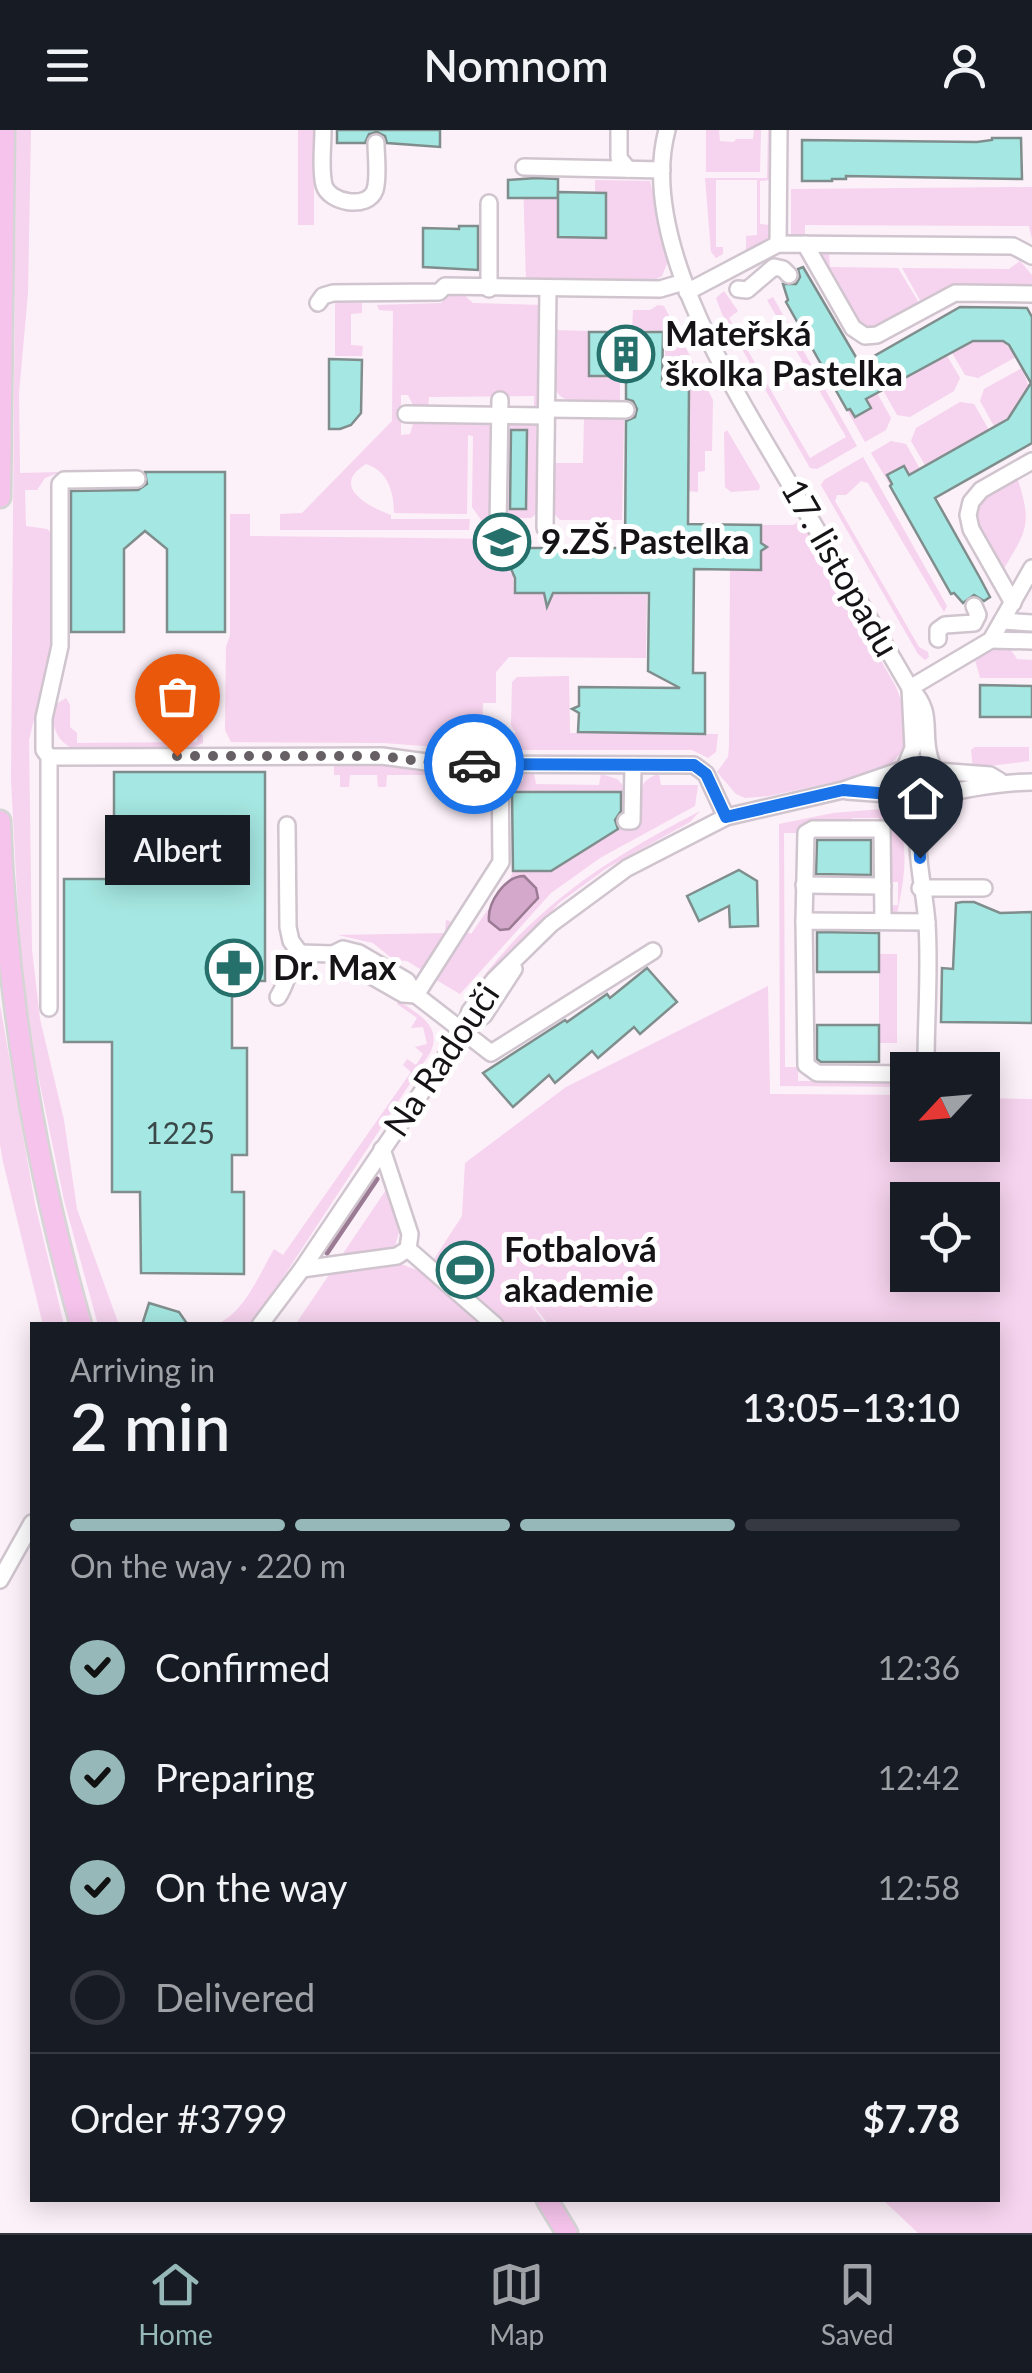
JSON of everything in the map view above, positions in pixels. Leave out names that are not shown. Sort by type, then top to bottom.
[{"type":"main road","points":[[0,497],[4,130]]},
{"type":"main road","points":[[0,821],[6,932],[26,1089],[48,1199],[81,1322]]},
{"type":"main road","points":[[547,2202],[567,2233]]},
{"type":"street","points":[[324,130],[324,183],[329,195],[338,200],[371,196],[376,188],[376,143]]},
{"type":"street","points":[[620,130],[619,158],[628,169]]},
{"type":"street","name":"17. listopadu","points":[[667,130],[661,145],[666,216],[685,287],[740,398],[910,688],[991,640],[1032,568]]},
{"type":"street","points":[[778,244],[779,130]]},
{"type":"street","points":[[524,167],[662,170]]},
{"type":"street","points":[[489,202],[489,289]]},
{"type":"street","points":[[318,304],[323,296],[333,292],[438,292],[445,286],[685,287],[778,244],[1013,246],[1032,256]]},
{"type":"street","points":[[805,244],[853,328],[865,336],[877,335],[955,292],[1032,294]]},
{"type":"street","points":[[733,263],[742,296],[774,267],[783,268],[789,275]]},
{"type":"street","points":[[545,528],[548,289]]},
{"type":"street","points":[[498,528],[500,408]]},
{"type":"street","points":[[406,414],[500,408],[547,412],[626,410]]},
{"type":"street","points":[[1013,603],[971,529],[968,514],[971,502],[981,490],[1032,460]]},
{"type":"street","points":[[50,1008],[50,757],[44,750],[44,718],[60,646],[60,484],[64,480],[137,479]]},
{"type":"street","points":[[952,664],[935,634],[945,624],[974,623],[978,615],[974,606]]},
{"type":"street","points":[[1002,621],[1032,623]]},
{"type":"street","points":[[991,640],[1032,641]]},
{"type":"street","points":[[910,688],[913,748],[897,782],[919,823]]},
{"type":"street","points":[[910,688],[921,699],[940,788],[919,823],[920,888],[927,922],[926,1052]]},
{"type":"street","points":[[50,757],[382,756],[441,764],[699,766],[726,817]]},
{"type":"street","points":[[843,790],[918,761],[934,768],[990,775],[1000,782],[1032,782]]},
{"type":"street","points":[[416,995],[501,862],[500,764]]},
{"type":"street","points":[[626,821],[632,820],[633,764]]},
{"type":"street","points":[[843,790],[903,798],[918,804],[952,792],[993,787],[1000,782]]},
{"type":"street","name":"Na Radouči","points":[[262,1322],[463,1031],[484,1015],[521,956],[551,924],[603,884],[726,817],[843,790]]},
{"type":"street","points":[[287,826],[288,927],[291,941],[300,952],[333,954],[343,949],[359,953],[406,980],[416,995],[491,1053],[653,951]]},
{"type":"street","points":[[883,922],[882,829],[809,830],[804,839],[806,1065],[817,1073],[890,1074]]},
{"type":"street","points":[[804,886],[883,886]]},
{"type":"street","points":[[920,888],[984,888]]},
{"type":"street","points":[[804,921],[927,922]]},
{"type":"street","points":[[278,998],[287,984],[289,966],[300,952]]},
{"type":"street","points":[[302,1269],[397,1256],[408,1249],[410,1234],[382,1149]]},
{"type":"street","points":[[408,1249],[492,1322]]},
{"type":"street","points":[[0,1580],[30,1530]]},
{"type":"shaded area","points":[[16,130],[31,130],[28,293],[19,393],[20,473],[60,472],[45,478],[37,490],[25,490],[26,526],[47,529],[54,535],[55,632],[29,740],[32,950],[40,1019],[64,1120],[77,1209],[118,1322],[97,1322],[64,1200],[35,1060],[20,950],[11,780]]},
{"type":"shaded area","points":[[298,130],[314,130],[314,225],[298,225]]},
{"type":"shaded area","points":[[706,130],[719,130],[720,141],[734,142],[753,139],[754,130],[761,130],[760,172],[706,172]]},
{"type":"shaded area","points":[[768,130],[771,180],[760,181],[760,224],[771,225],[770,237],[757,249],[746,250],[746,236],[757,235],[757,180],[716,180],[716,247],[723,247],[723,254],[716,258],[711,252],[705,178],[767,178]]},
{"type":"shaded area","points":[[523,178],[536,178],[558,198],[558,237],[606,237],[606,193],[595,193],[595,180],[650,181],[669,259],[662,276],[651,282],[526,282]]},
{"type":"shaded area","points":[[1032,187],[1032,239],[1029,226],[805,225],[805,237],[791,236],[791,189]]},
{"type":"shaded area","points":[[822,254],[829,254],[830,267],[898,268],[919,303],[875,328],[863,328]]},
{"type":"shaded area","points":[[1020,261],[1032,275],[1032,286],[957,285],[921,302],[902,268],[1009,269]]},
{"type":"shaded area","points":[[724,291],[738,311],[729,318],[810,458],[846,437],[767,300],[773,297],[857,446],[817,469],[810,468],[722,314],[716,298]]},
{"type":"shaded area","points":[[451,294],[464,295],[473,303],[541,305],[540,400],[534,409],[534,396],[429,397],[428,409],[414,407],[408,395],[401,395],[401,435],[410,434],[414,421],[492,424],[493,525],[484,524],[472,507],[473,436],[468,435],[467,514],[394,513],[385,477],[366,464],[351,480],[363,501],[391,515],[391,519],[470,519],[469,530],[280,530],[280,514],[302,513],[392,421],[393,311],[379,310],[377,305],[441,303]]},
{"type":"shaded area","points":[[335,302],[362,303],[362,313],[351,314],[351,345],[363,346],[362,356],[335,356]]},
{"type":"shaded area","points":[[664,306],[713,400],[712,451],[705,451],[705,471],[698,472],[698,492],[688,491],[689,386],[665,386],[665,331],[632,330],[633,310],[650,310]]},
{"type":"shaded area","points":[[555,330],[588,331],[589,376],[605,377],[620,372],[620,403],[578,402],[558,394]]},
{"type":"shaded area","points":[[973,341],[1003,341],[1016,357],[978,378],[965,375],[951,351]]},
{"type":"shaded area","points":[[946,354],[960,378],[954,391],[910,417],[897,415],[883,390]]},
{"type":"shaded area","points":[[1022,368],[1029,387],[1014,413],[994,426],[980,401],[984,389]]},
{"type":"shaded area","points":[[877,393],[891,418],[886,430],[865,442],[847,410],[855,417],[871,408],[866,399]]},
{"type":"shaded area","points":[[960,402],[974,404],[989,430],[925,465],[911,441],[916,428]]},
{"type":"shaded area","points":[[584,419],[624,419],[622,520],[560,520],[551,510],[551,463],[583,463]]},
{"type":"shaded area","points":[[536,422],[536,514],[531,518],[506,518],[506,423]]},
{"type":"shaded area","points":[[727,430],[759,490],[731,492],[725,487]]},
{"type":"shaded area","points":[[891,441],[906,444],[920,469],[909,475],[904,466],[890,485],[871,453]]},
{"type":"shaded area","points":[[863,457],[947,606],[944,612],[868,483],[861,481],[846,495],[837,495],[835,501],[919,647],[928,652],[925,660],[821,485]]},
{"type":"shaded area","points":[[1017,477],[1025,505],[1025,525],[1003,570],[976,517],[985,499]]},
{"type":"shaded area","points":[[230,514],[250,514],[250,536],[498,539],[498,547],[514,548],[510,573],[514,594],[543,594],[546,598],[554,594],[647,595],[646,658],[509,657],[496,672],[496,703],[483,703],[482,739],[475,750],[384,743],[231,742],[225,730]]},
{"type":"shaded area","points":[[801,521],[896,687],[909,721],[906,746],[892,763],[872,774],[745,798],[736,794],[717,772],[728,757],[729,746],[730,569],[761,543],[761,525],[793,525]]},
{"type":"shaded area","points":[[1009,647],[1017,659],[1032,660],[1032,678],[980,678],[975,660],[994,648]]},
{"type":"shaded area","points":[[569,676],[570,733],[718,734],[716,752],[708,758],[692,750],[497,750],[490,739],[516,733],[511,725],[512,682],[517,677]]},
{"type":"shaded area","points":[[66,698],[70,705],[70,727],[77,733],[77,743],[197,742],[198,733],[203,735],[203,743],[194,747],[70,747],[57,734],[53,716],[56,704]]},
{"type":"shaded area","points":[[1029,747],[1029,761],[973,768],[971,750]]},
{"type":"shaded area","points":[[334,765],[384,765],[440,775],[387,775],[386,787],[378,787],[377,775],[350,775],[349,787],[340,787],[340,775],[334,775]]},
{"type":"shaded area","points":[[523,772],[534,773],[536,784],[599,785],[601,774],[617,779],[625,787],[625,812],[621,812],[620,792],[512,792],[512,781],[523,781]]},
{"type":"shaded area","points":[[659,774],[661,785],[698,785],[695,806],[600,858],[551,893],[460,994],[433,978],[465,931],[471,934],[489,908],[489,921],[509,929],[535,904],[519,875],[509,881],[513,871],[551,871],[621,828],[637,827],[641,788]]},
{"type":"shaded area","points":[[882,809],[900,828],[904,872],[897,914],[889,913],[886,906],[898,905],[898,882],[885,882],[885,848],[892,848],[892,834],[886,833],[879,818],[852,818],[851,825],[805,826],[796,833],[784,833],[785,1067],[798,1067],[798,1081],[890,1081],[890,1087],[780,1086],[779,824],[833,813]]},
{"type":"shaded area","points":[[700,811],[690,822],[607,868],[559,903],[470,1002],[467,999],[516,938],[571,890],[632,849]]},
{"type":"shaded area","points":[[524,876],[536,888],[538,898],[509,929],[500,930],[489,921],[494,899],[510,880]]},
{"type":"shaded area","points":[[446,920],[452,927],[423,971],[407,961],[394,960],[373,943],[338,935],[445,933]]},
{"type":"shaded area","points":[[879,954],[897,954],[897,1043],[879,1043]]},
{"type":"shaded area","points":[[768,986],[770,1094],[890,1095],[890,1162],[1000,1162],[1000,1098],[1032,1099],[1032,2233],[918,2233],[885,2202],[1000,2202],[1000,1322],[547,1322],[516,1284],[544,1322],[297,1322],[331,1272],[398,1263],[425,1273],[462,1216],[465,1163],[566,1087]]},
{"type":"shaded area","points":[[399,1001],[421,1016],[431,1028],[430,1053],[265,1305],[251,1322],[221,1322],[242,1303],[274,1249],[283,1255],[411,1072],[403,1065],[407,1059],[416,1065],[423,1054],[415,1047],[427,1044],[423,1027],[411,1028],[417,1018],[397,1004]]},
{"type":"shaded area","points":[[0,1005],[35,1204],[63,1322],[42,1322],[0,1144]]},
{"type":"shaded area","points":[[386,1190],[399,1232],[395,1246],[340,1258]]},
{"type":"building","points":[[337,130],[440,130],[440,147],[387,143],[385,136],[377,132],[369,134],[365,143],[337,143]]},
{"type":"building","points":[[1021,138],[1022,179],[846,176],[832,181],[802,181],[802,140],[977,142]]},
{"type":"building","points":[[558,179],[558,198],[508,198],[508,180]]},
{"type":"building","points":[[558,192],[606,193],[606,238],[558,237]]},
{"type":"building","points":[[478,226],[478,270],[423,267],[423,228]]},
{"type":"building","points":[[803,267],[860,364],[960,307],[1027,308],[1032,317],[1032,443],[935,498],[990,597],[984,601],[974,595],[963,603],[951,594],[887,475],[904,466],[909,475],[1008,419],[1031,383],[1009,345],[1003,341],[973,341],[866,399],[871,408],[855,417],[847,410],[786,302],[783,284],[796,284],[800,277],[798,269]]},
{"type":"building","points":[[589,332],[663,332],[662,386],[689,386],[688,524],[761,525],[761,543],[767,547],[761,551],[761,570],[694,569],[693,673],[705,673],[705,734],[578,732],[579,713],[572,709],[579,706],[579,687],[680,688],[648,671],[649,593],[553,593],[547,607],[544,593],[515,593],[511,569],[515,566],[516,548],[625,548],[626,421],[635,417],[637,409],[633,401],[626,399],[626,376],[589,376]]},
{"type":"building","points":[[329,359],[362,360],[361,413],[351,425],[340,429],[329,429]]},
{"type":"building","points":[[511,430],[527,430],[526,509],[510,509]]},
{"type":"building","points":[[145,472],[225,472],[225,632],[167,632],[167,549],[145,531],[124,549],[124,632],[71,632],[71,491],[138,490],[147,484]]},
{"type":"building","points":[[980,685],[1032,686],[1032,717],[980,717]]},
{"type":"building","points":[[114,772],[265,772],[265,981],[232,980],[232,1048],[247,1048],[247,1155],[232,1155],[232,1192],[244,1192],[244,1274],[141,1273],[140,1192],[112,1192],[112,1042],[64,1042],[64,879],[114,879]]},
{"type":"building","points":[[512,792],[621,792],[621,811],[615,820],[618,829],[551,871],[513,871]]},
{"type":"building","points":[[817,840],[871,840],[871,875],[816,874]]},
{"type":"building","points":[[739,870],[757,881],[758,926],[730,927],[729,906],[699,921],[687,896]]},
{"type":"building","points":[[974,902],[1000,913],[1032,912],[1032,1023],[941,1022],[942,968],[953,969],[956,903]]},
{"type":"building","points":[[817,932],[879,933],[879,972],[817,972]]},
{"type":"building","points":[[647,968],[677,1002],[640,1034],[634,1027],[598,1058],[592,1051],[555,1083],[549,1075],[513,1107],[483,1073],[607,994],[610,998]]},
{"type":"building","points":[[817,1025],[879,1025],[879,1062],[821,1062],[817,1059]]},
{"type":"building","points":[[149,1303],[179,1312],[186,1322],[143,1322]]},
{"type":"waterway","points":[[327,1253],[377,1179]]},
{"type":"way so far","points":[[177,756],[382,756],[474,764]]},
{"type":"place","name":"Mateřská školka Pastelka","points":[[626,354]]},
{"type":"place","name":"9.ZŠ Pastelka","points":[[502,542]]},
{"type":"place","name":"Albert","points":[[177,756]]},
{"type":"place","name":"Dr. Max","points":[[234,968]]},
{"type":"place","name":"Fotbalová akademie","points":[[465,1270]]},
{"type":"route","points":[[474,764],[699,766],[726,817],[843,790],[901,795],[919,823],[920,858]]}]
